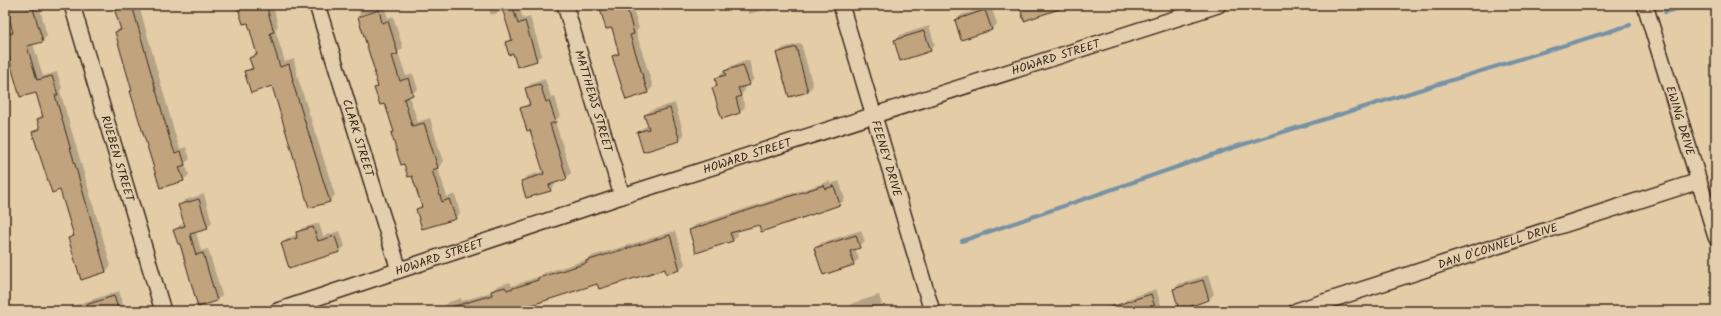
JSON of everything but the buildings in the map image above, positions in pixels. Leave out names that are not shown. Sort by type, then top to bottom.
[{"type":"street","name":"RUEBEN STREET","points":[[72,5],[163,311]]},
{"type":"street","name":"CLARK STREET","points":[[317,5],[399,270]]},
{"type":"street","name":"MATTHEWS STREET","points":[[565,5],[622,196]]},
{"type":"street","name":"FEENEY DRIVE","points":[[841,5],[932,311]]},
{"type":"street","name":"HOWARD STREET","points":[[277,311],[622,196],[874,117],[1218,5]]},
{"type":"street","name":"EWING DRIVE","points":[[1645,5],[1716,237]]},
{"type":"street","name":"DAN O'CONNELL DRIVE","points":[[1296,311],[1699,181]]},
{"type":"waterway","points":[[1665,12],[1690,5]]},
{"type":"waterway","points":[[962,241],[1238,146],[1630,25]]}]
